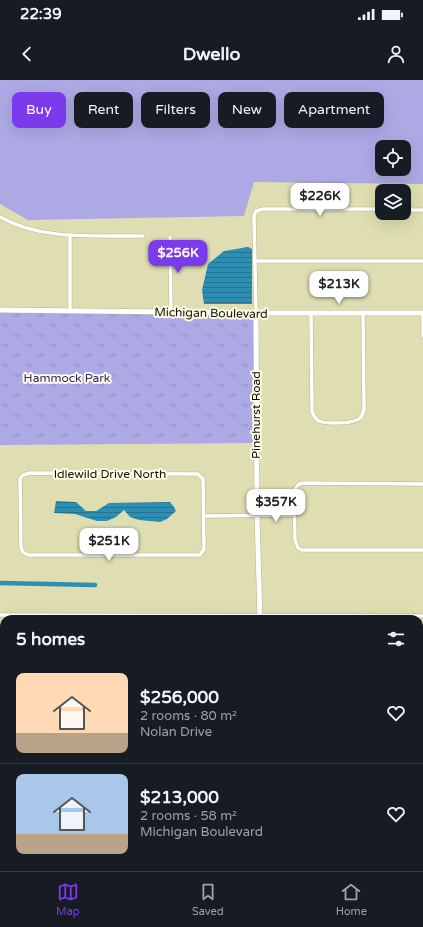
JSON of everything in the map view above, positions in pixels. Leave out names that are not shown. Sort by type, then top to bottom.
[{"type":"street","name":"Pinehurst Road","points":[[260,615],[257,515],[254,216],[256,211],[263,209],[375,210]]},
{"type":"street","points":[[411,210],[423,210]]},
{"type":"street","points":[[0,217],[38,231],[70,235],[143,236]]},
{"type":"street","points":[[70,235],[70,311]]},
{"type":"street","points":[[170,237],[171,312]]},
{"type":"street","points":[[255,261],[423,261]]},
{"type":"street","name":"Michigan Boulevard","points":[[0,310],[311,314],[423,313]]},
{"type":"street","points":[[423,313],[423,336]]},
{"type":"street","points":[[311,314],[313,416],[317,420],[327,422],[355,422],[362,416],[364,409],[363,314]]},
{"type":"street","name":"Idlewild Drive North","points":[[30,474],[198,474],[203,479],[204,516],[204,549],[200,555],[28,555],[22,552],[20,479],[23,475],[30,474]]},
{"type":"street","points":[[423,484],[304,483],[299,484],[294,490],[295,540],[298,548],[302,550],[423,550]]},
{"type":"street","points":[[204,516],[294,515]]},
{"type":"green space","points":[[0,80],[423,80],[423,184],[254,182],[244,216],[28,220],[0,204]]},
{"type":"green space","name":"Hammock Park","points":[[0,312],[256,313],[257,443],[0,445]]},
{"type":"water","points":[[248,247],[252,249],[252,304],[204,304],[202,290],[208,264],[224,251]]},
{"type":"water","points":[[56,501],[76,502],[86,511],[96,511],[109,503],[170,502],[176,511],[167,519],[160,522],[139,520],[130,517],[124,510],[116,517],[107,521],[97,521],[75,514],[54,513]]},
{"type":"waterway","points":[[0,583],[95,585]]}]
